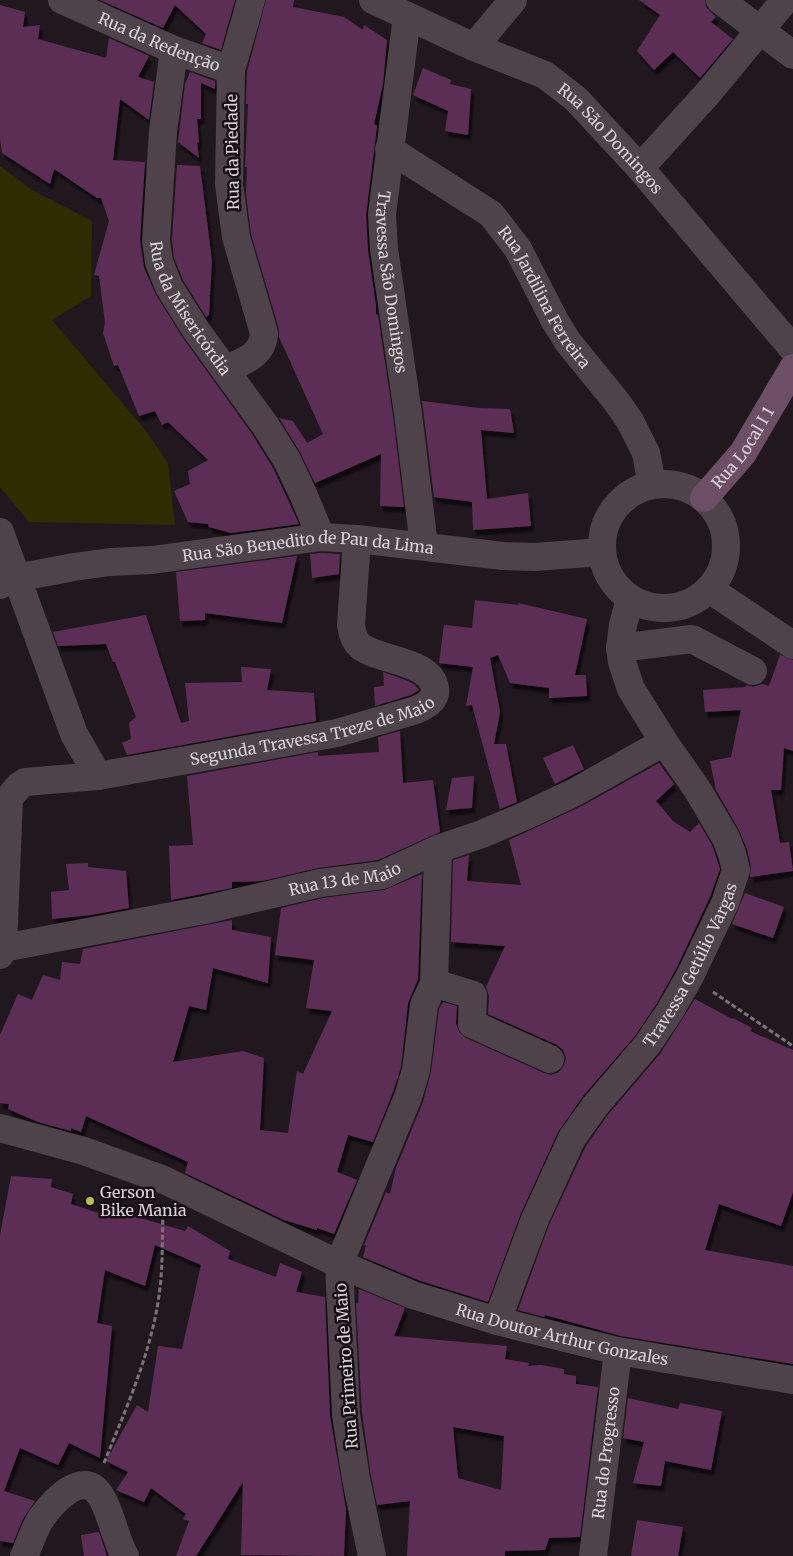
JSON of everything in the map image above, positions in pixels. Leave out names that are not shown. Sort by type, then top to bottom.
[{"type":"street","name":"Rua da Redenção","points":[[62,0],[174,50],[231,70]]},
{"type":"street","name":"Rua da Piedade","points":[[225,370],[255,354],[263,342],[264,333],[236,237],[230,184],[231,70],[251,0]]},
{"type":"street","name":"Rua São Domingos","points":[[373,0],[474,47],[545,75],[576,99],[611,134],[793,349]]},
{"type":"street","points":[[474,47],[513,0]]},
{"type":"street","points":[[720,0],[793,55]]},
{"type":"street","points":[[640,168],[708,93],[785,0]]},
{"type":"street","name":"Travessa São Domingos","points":[[407,16],[382,214],[384,249],[408,414],[424,546]]},
{"type":"street","name":"Rua da Misericórdia","points":[[174,50],[163,131],[156,241],[159,262],[178,301],[196,330],[264,425],[286,460],[304,496],[321,538]]},
{"type":"street","name":"Rua Jardilina Ferreira","points":[[389,150],[491,214],[518,250],[568,342],[630,421],[646,453],[652,484]]},
{"type":"street","name":"Rua Local I 1","points":[[704,498],[742,453],[793,368]]},
{"type":"street","points":[[671,483],[689,488],[704,498],[717,513],[724,530],[726,549],[723,567],[714,583],[701,596],[684,605],[666,608],[647,606],[630,599],[616,586],[606,570],[601,552],[602,533],[608,516],[619,501],[634,490],[652,484],[671,483]]},
{"type":"street","points":[[0,532],[8,582],[74,734],[98,776]]},
{"type":"street","name":"Rua São Benedito de Pau da Lima","points":[[8,582],[74,566],[152,560],[321,538],[357,539],[503,556],[543,557],[601,552]]},
{"type":"street","name":"Segunda Travessa Treze de Maio","points":[[98,776],[337,734],[416,710],[426,705],[432,699],[435,691],[433,682],[426,672],[374,653],[358,645],[353,634],[351,625],[357,539]]},
{"type":"street","points":[[709,589],[793,645]]},
{"type":"street","name":"Travessa Getúlio Vargas","points":[[497,1321],[535,1219],[572,1138],[595,1106],[647,1045],[690,976],[726,903],[736,870],[726,838],[697,789],[664,742],[631,689],[622,662],[620,648],[623,625],[630,599]]},
{"type":"street","points":[[620,648],[692,639],[753,671]]},
{"type":"street","name":"Rua 13 de Maio","points":[[98,776],[25,782],[19,786],[10,798],[1,950],[204,910],[320,883],[382,875],[438,849],[482,834],[568,796],[664,742]]},
{"type":"street","points":[[339,1264],[408,1097],[416,1070],[424,1005],[434,983],[438,849]]},
{"type":"street","points":[[434,983],[473,995],[472,1024],[550,1059]]},
{"type":"street","name":"Rua Doutor Arthur Gonzales","points":[[0,1128],[84,1151],[164,1180],[339,1264],[414,1295],[497,1321],[618,1351],[793,1380]]},
{"type":"street","name":"Rua Primeiro de Maio","points":[[339,1264],[346,1415],[356,1479],[372,1556]]},
{"type":"street","name":"Rua do Progresso","points":[[593,1556],[618,1351]]},
{"type":"street","points":[[24,1556],[41,1518],[63,1494],[71,1488],[81,1485],[94,1488],[103,1501],[125,1556]]},
{"type":"path","points":[[690,976],[793,1046]]},
{"type":"path","points":[[94,1488],[142,1364],[154,1322],[160,1288],[164,1180]]},
{"type":"shaded area","points":[[0,166],[32,190],[92,221],[91,296],[52,320],[146,431],[168,463],[175,525],[29,522],[0,487]]},
{"type":"building","points":[[100,0],[235,0],[221,50],[202,43],[206,34],[175,5],[163,28]]},
{"type":"building","points":[[266,0],[294,0],[293,7],[344,17],[363,30],[364,25],[387,40],[383,84],[374,124],[377,126],[366,215],[368,250],[376,314],[378,315],[393,416],[404,507],[380,506],[381,454],[315,483],[300,452],[279,418],[293,421],[307,443],[323,434],[279,337],[279,329],[251,234],[246,194],[247,167],[245,167],[248,104],[246,104],[247,72]]},
{"type":"building","points":[[639,0],[705,0],[706,7],[716,17],[711,22],[733,39],[700,78],[673,52],[654,70],[637,51],[660,15]]},
{"type":"building","points":[[0,5],[25,12],[23,27],[40,25],[38,39],[106,58],[109,38],[149,56],[138,77],[154,82],[149,120],[120,99],[113,160],[145,162],[140,240],[144,268],[156,295],[183,338],[252,434],[273,468],[299,524],[231,533],[209,527],[208,524],[188,522],[174,491],[190,484],[188,471],[208,460],[168,422],[162,425],[155,411],[139,416],[118,365],[114,366],[103,333],[105,322],[99,276],[94,275],[109,221],[101,198],[97,198],[54,169],[50,184],[2,153],[0,138]]},
{"type":"building","points":[[423,68],[451,80],[450,84],[471,89],[468,135],[445,131],[448,111],[413,95]]},
{"type":"building","points":[[190,72],[215,81],[215,89],[201,83],[201,119],[197,119],[199,158],[178,142],[185,84]]},
{"type":"building","points":[[177,165],[200,166],[212,261],[209,315],[206,317],[183,280],[174,258],[172,240]]},
{"type":"building","points":[[422,401],[479,408],[510,409],[514,433],[481,430],[487,499],[528,493],[531,526],[473,530],[472,502],[474,502],[434,497]]},
{"type":"building","points":[[310,554],[340,554],[339,574],[312,578]]},
{"type":"building","points":[[297,556],[282,623],[205,613],[205,620],[180,621],[176,572]]},
{"type":"building","points":[[475,600],[518,605],[518,603],[587,619],[575,675],[586,675],[587,696],[549,698],[549,688],[510,683],[498,655],[490,658],[500,712],[494,744],[506,744],[517,802],[500,809],[472,705],[466,706],[473,667],[439,663],[444,625],[472,628]]},
{"type":"building","points":[[146,615],[181,723],[189,721],[185,683],[242,682],[241,667],[271,669],[267,690],[314,693],[316,721],[127,755],[122,743],[131,739],[129,723],[136,717],[106,644],[58,646],[53,632]]},
{"type":"building","points":[[780,655],[793,660],[793,751],[784,748],[781,790],[771,790],[780,843],[789,842],[793,871],[750,877],[751,866],[747,849],[739,830],[716,790],[710,761],[731,757],[741,710],[705,712],[703,690],[746,687],[746,685],[753,687],[762,684],[769,686]]},
{"type":"building","points":[[383,672],[414,684],[419,690],[411,695],[375,706],[374,687],[384,686]]},
{"type":"building","points":[[400,731],[403,783],[433,780],[440,832],[378,860],[318,868],[262,881],[232,882],[232,888],[171,900],[169,846],[193,845],[187,776],[318,752],[318,756],[379,752],[378,737]]},
{"type":"building","points":[[573,745],[584,769],[555,784],[543,758]]},
{"type":"building","points":[[659,763],[674,784],[656,801],[673,821],[690,832],[699,823],[712,845],[720,869],[710,897],[676,969],[657,1003],[635,1036],[583,1096],[558,1132],[521,1213],[488,1302],[418,1280],[363,1257],[366,1246],[364,1245],[386,1192],[390,1194],[396,1168],[423,1102],[431,1072],[439,1009],[443,1002],[457,1006],[456,1023],[459,1032],[466,1038],[551,1075],[559,1072],[566,1058],[563,1050],[557,1045],[488,1014],[489,996],[486,987],[505,946],[451,942],[453,860],[469,855],[467,881],[521,885],[509,840],[582,806]]},
{"type":"building","points":[[474,776],[472,808],[446,810],[452,778]]},
{"type":"building","points":[[88,863],[88,867],[126,871],[129,908],[91,915],[52,919],[51,892],[69,890],[66,864]]},
{"type":"building","points":[[422,874],[418,979],[408,1003],[401,1067],[373,1142],[348,1135],[337,1172],[357,1180],[334,1234],[284,1220],[185,1173],[188,1162],[86,1116],[81,1132],[71,1128],[71,1131],[38,1122],[8,1109],[9,1104],[0,1103],[0,1035],[18,994],[32,1000],[43,975],[60,980],[62,962],[80,964],[83,949],[232,920],[232,930],[271,937],[268,983],[213,968],[206,1010],[189,1006],[173,1062],[243,1051],[264,1058],[260,1130],[288,1133],[297,1071],[303,1074],[332,1011],[306,1008],[314,960],[275,955],[281,908],[323,898],[384,890]]},
{"type":"building","points":[[745,893],[784,907],[773,938],[732,924]]},
{"type":"building","points":[[695,999],[752,1028],[750,1031],[793,1050],[793,1192],[781,1226],[719,1204],[705,1250],[793,1266],[793,1364],[621,1336],[545,1315],[544,1317],[518,1310],[549,1225],[586,1146],[607,1116],[660,1054]]},
{"type":"building","points":[[11,1176],[52,1179],[51,1187],[73,1194],[71,1204],[107,1216],[109,1209],[185,1231],[188,1226],[230,1251],[228,1259],[276,1277],[280,1263],[302,1272],[296,1292],[325,1297],[330,1416],[346,1509],[344,1556],[241,1555],[243,1482],[196,1556],[176,1556],[189,1521],[183,1519],[186,1514],[151,1488],[144,1502],[116,1490],[128,1472],[106,1461],[137,1405],[148,1412],[158,1346],[182,1349],[201,1265],[155,1245],[145,1286],[105,1270],[97,1323],[112,1326],[100,1458],[69,1443],[58,1465],[20,1448],[4,1491],[35,1501],[23,1519],[13,1543],[0,1541],[0,1235]]},
{"type":"building","points":[[359,1289],[405,1308],[394,1336],[507,1346],[505,1359],[529,1363],[528,1366],[541,1365],[564,1369],[564,1374],[576,1376],[576,1384],[598,1387],[580,1537],[549,1538],[545,1550],[505,1551],[505,1556],[407,1556],[410,1501],[377,1505],[371,1476],[362,1413],[356,1303],[358,1304]],"holes":[[[453,1427],[504,1436],[501,1490],[458,1478]]]},
{"type":"building","points":[[628,1398],[678,1409],[680,1403],[722,1411],[711,1470],[665,1461],[661,1486],[633,1483],[644,1442],[623,1438]]},
{"type":"building","points":[[637,1520],[683,1527],[678,1556],[631,1556]]},
{"type":"building","points":[[99,1532],[107,1556],[84,1556],[81,1535]]},
{"type":"place","name":"Gerson Bike Mania","points":[[90,1201]]}]
